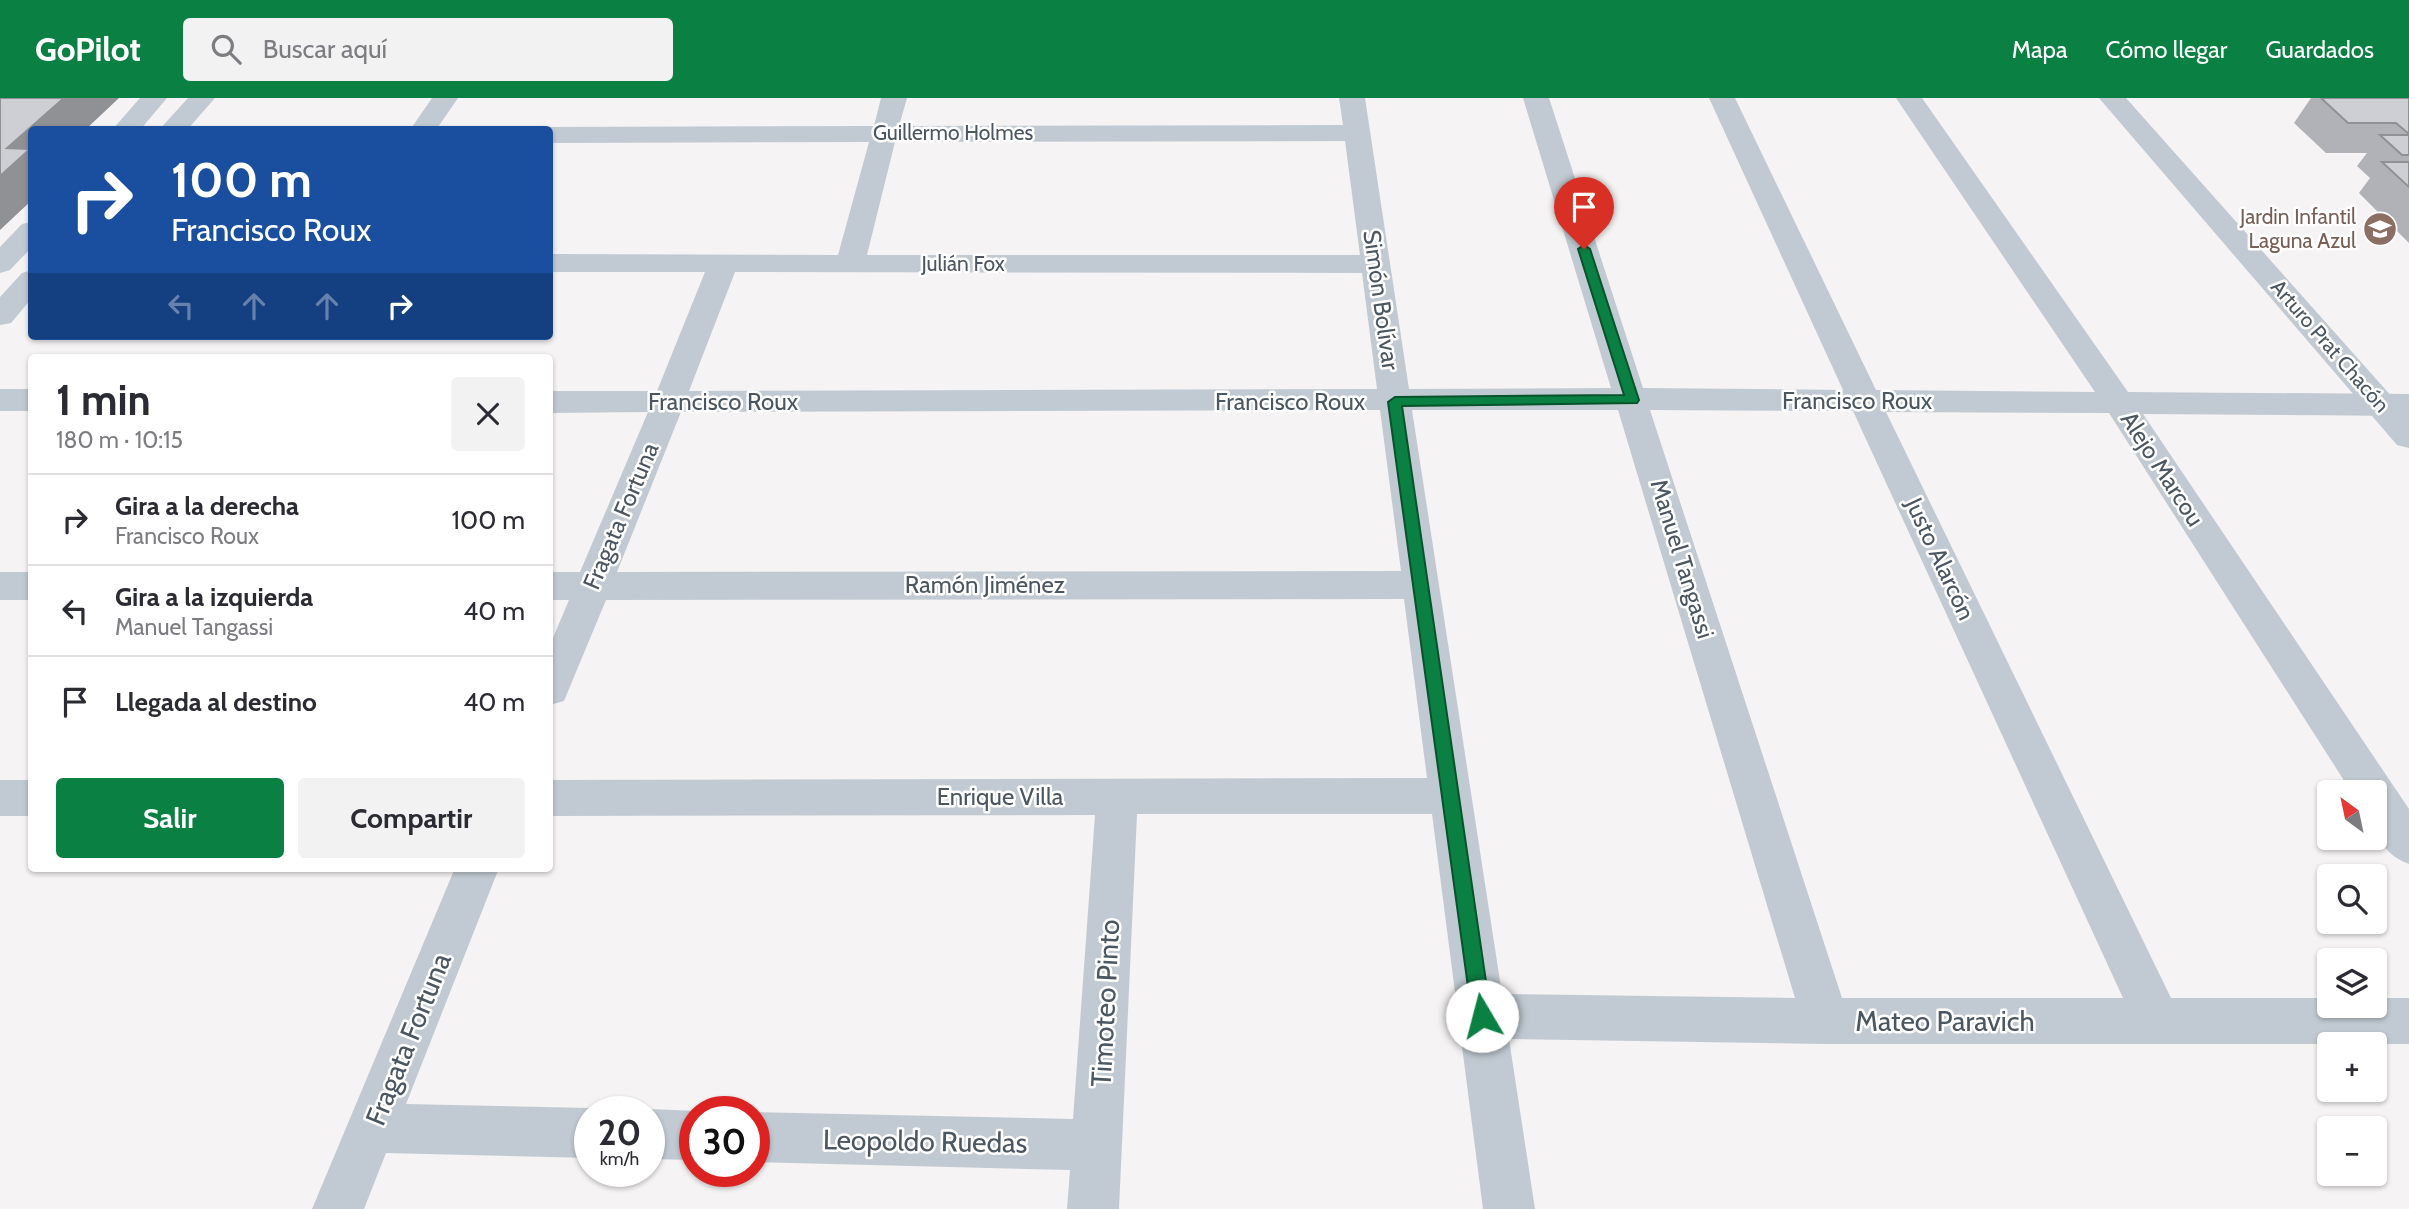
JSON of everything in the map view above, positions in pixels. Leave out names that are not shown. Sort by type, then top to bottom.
[{"type":"street","points":[[129,126],[154,98]]},
{"type":"street","points":[[176,126],[202,98]]},
{"type":"street","points":[[425,126],[445,98]]},
{"type":"street","points":[[850,264],[894,98]]},
{"type":"street","name":"Manuel Tangassi","points":[[1536,98],[1826,1021]]},
{"type":"street","name":"Justo Alarcón","points":[[1722,98],[2157,1021]]},
{"type":"street","name":"Alejo Marcou","points":[[1909,98],[2119,403],[2409,845]]},
{"type":"street","name":"Arturo Prat Chacón","points":[[2112,98],[2395,405],[2409,437]]},
{"type":"street","name":"Guillermo Holmes","points":[[553,135],[884,133],[1355,116]]},
{"type":"street","name":"Simón Bolívar","points":[[1355,116],[1509,1209]]},
{"type":"street","points":[[0,264],[28,234]]},
{"type":"street","name":"Julián Fox","points":[[553,263],[1376,264]]},
{"type":"street","name":"Fragata Fortuna","points":[[553,683],[723,264]]},
{"type":"street","points":[[0,316],[28,284]]},
{"type":"street","points":[[0,400],[28,400]]},
{"type":"street","name":"Francisco Roux","points":[[553,402],[1632,400],[2395,405]]},
{"type":"street","name":"Ramón Jiménez","points":[[553,586],[1421,585]]},
{"type":"street","points":[[0,586],[28,586]]},
{"type":"street","name":"Enrique Villa","points":[[553,798],[1451,796]]},
{"type":"street","name":"Timoteo Pinto","points":[[1093,1209],[1117,797]]},
{"type":"street","points":[[0,799],[28,799]]},
{"type":"street","name":"Fragata Fortuna","points":[[338,1209],[475,872]]},
{"type":"street","name":"Mateo Paravich","points":[[1482,1016],[1826,1021],[2409,1021]]},
{"type":"street","points":[[371,1128],[574,1133]]},
{"type":"street","name":"Leopoldo Ruedas","points":[[770,1137],[1096,1144]]},
{"type":"building","points":[[0,98],[64,98],[32,126],[28,126],[28,130],[7,148],[28,151],[0,176]]},
{"type":"building","points":[[2321,98],[2409,98],[2409,134],[2396,123],[2348,123]]},
{"type":"building","points":[[2380,135],[2409,135],[2409,155],[2402,155]]},
{"type":"building","points":[[2382,162],[2409,162],[2409,187]]},
{"type":"place","name":"Jardin Infantil Laguna Azul","points":[[2380,229]]},
{"type":"route","points":[[1482,1016],[1395,402],[1632,400],[1584,249]]}]
